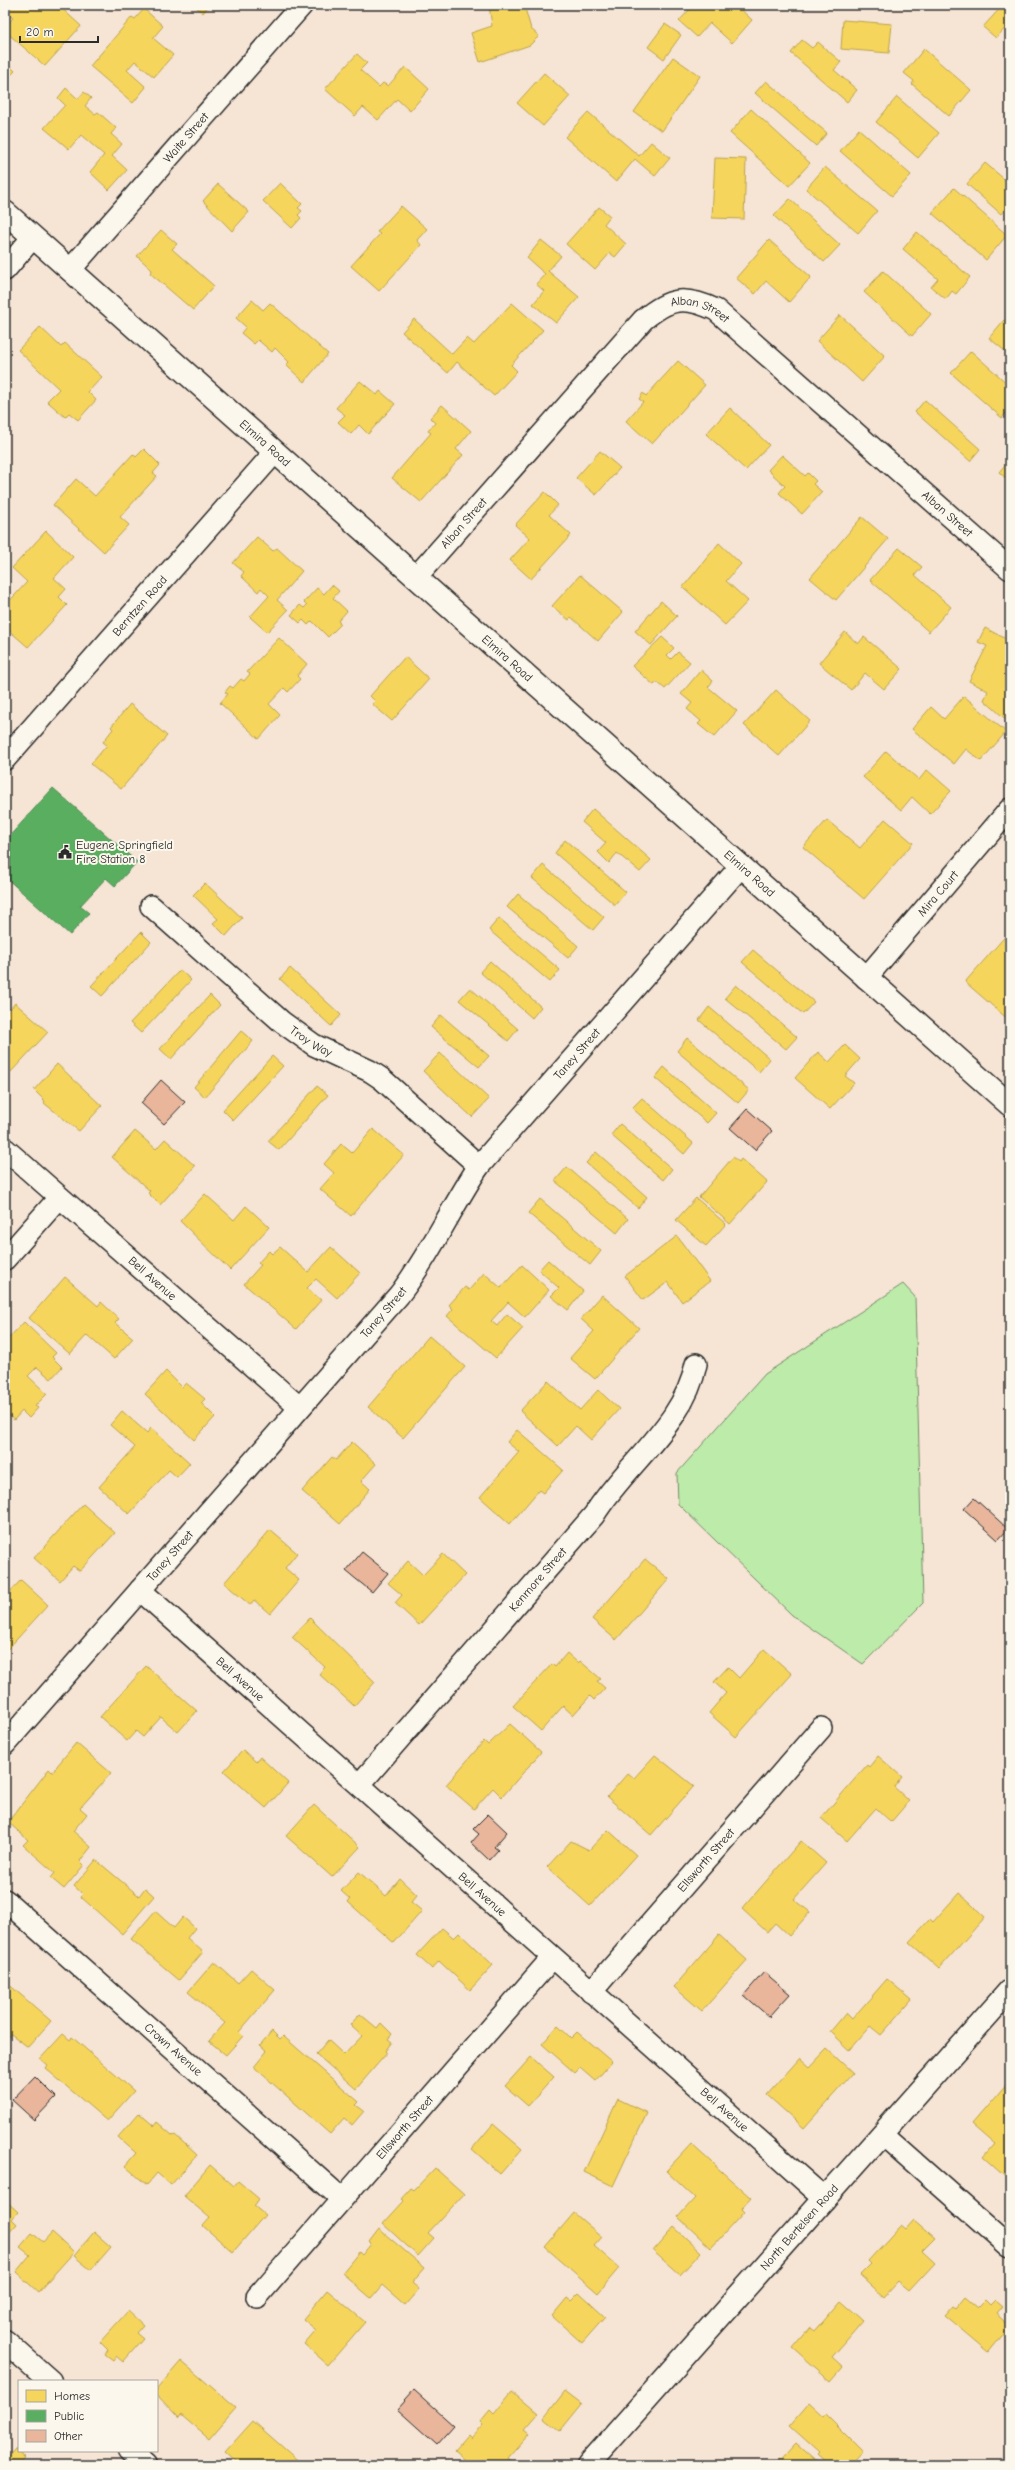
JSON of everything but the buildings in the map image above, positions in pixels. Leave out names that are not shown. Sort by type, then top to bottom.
[{"type":"street","name":"Waite Street","points":[[70,270],[302,5]]},
{"type":"street","name":"Elmira Road","points":[[5,212],[1010,1105]]},
{"type":"street","points":[[5,270],[33,238]]},
{"type":"street","name":"Alban Street","points":[[416,577],[643,320],[662,304],[685,300],[700,302],[716,310],[1010,569]]},
{"type":"street","name":"Berntzen Road","points":[[5,759],[275,452]]},
{"type":"street","name":"Mira Court","points":[[866,978],[1010,809]]},
{"type":"street","name":"Taney Street","points":[[5,1744],[412,1277],[479,1166],[740,866]]},
{"type":"street","name":"Troy Way","points":[[151,906],[282,1022],[314,1045],[370,1071],[382,1079],[479,1166]]},
{"type":"street","name":"Bell Avenue","points":[[5,1150],[299,1407]]},
{"type":"street","points":[[5,1259],[59,1198]]},
{"type":"street","name":"Kenmore Street","points":[[360,1784],[594,1515],[606,1496],[678,1411],[692,1383],[696,1364]]},
{"type":"street","name":"Bell Avenue","points":[[140,1590],[360,1784],[552,1958],[825,2199]]},
{"type":"street","name":"Ellsworth Street","points":[[591,1992],[822,1728]]},
{"type":"street","name":"Crown Avenue","points":[[5,1900],[342,2199]]},
{"type":"street","name":"Ellsworth Street","points":[[258,2296],[552,1958]]},
{"type":"street","name":"North Bertelsen Road","points":[[588,2465],[1010,1990]]},
{"type":"street","points":[[882,2134],[1010,2247]]},
{"type":"street","points":[[5,2341],[49,2380]]},
{"type":"street","points":[[130,2452],[145,2465]]},
{"type":"green space","points":[[903,1284],[915,1297],[923,1603],[863,1664],[792,1615],[678,1504],[677,1473],[765,1374]]},
{"type":"place","name":"Eugene Springfield Fire Station 8","points":[[65,852]]}]
